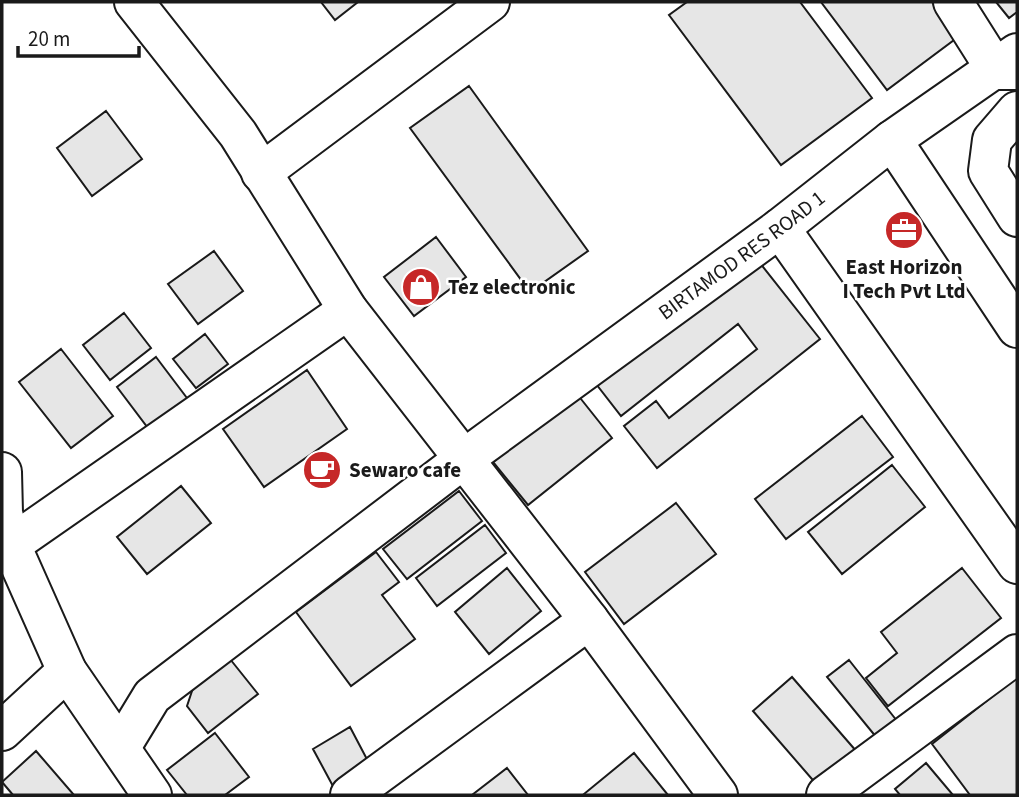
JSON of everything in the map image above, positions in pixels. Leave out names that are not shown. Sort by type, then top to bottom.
[{"type":"street","points":[[134,2],[238,134],[348,310],[589,620],[718,795]]},
{"type":"street","points":[[261,173],[490,2]]},
{"type":"street","points":[[953,2],[1010,65]]},
{"type":"street","name":"BIRTAMOD RES ROAD 1","points":[[121,747],[152,696],[465,458],[780,228],[892,140],[1010,65]]},
{"type":"street","points":[[1017,111],[992,140],[988,171],[1017,217]]},
{"type":"street","points":[[892,140],[1017,328]]},
{"type":"street","points":[[780,228],[1017,564]]},
{"type":"street","points":[[4,530],[348,310]]},
{"type":"street","points":[[2,472],[4,530],[66,671],[152,795]]},
{"type":"street","points":[[350,795],[589,620]]},
{"type":"street","points":[[827,795],[1017,654]]},
{"type":"street","points":[[2,731],[66,671]]},
{"type":"building","points":[[321,2],[358,2],[335,20]]},
{"type":"building","points":[[687,2],[800,2],[872,98],[781,165],[669,15]]},
{"type":"building","points":[[821,2],[932,2],[958,37],[887,90]]},
{"type":"building","points":[[996,2],[1017,2],[1017,12],[1009,18]]},
{"type":"building","points":[[469,86],[588,251],[530,292],[410,128]]},
{"type":"building","points":[[106,111],[142,159],[92,196],[57,148]]},
{"type":"building","points":[[436,237],[466,277],[414,316],[384,277]]},
{"type":"building","points":[[214,251],[243,291],[198,324],[168,284]]},
{"type":"building","points":[[752,253],[820,339],[657,468],[624,426],[656,401],[669,418],[757,349],[738,324],[621,416],[593,380]]},
{"type":"building","points":[[124,313],[151,348],[110,380],[83,345]]},
{"type":"building","points":[[205,334],[228,364],[196,388],[173,359]]},
{"type":"building","points":[[61,349],[113,416],[71,448],[19,382]]},
{"type":"building","points":[[156,357],[193,406],[154,436],[117,387]]},
{"type":"building","points":[[307,370],[347,429],[264,487],[223,429]]},
{"type":"building","points":[[577,394],[612,438],[528,505],[493,462]]},
{"type":"building","points":[[862,416],[893,457],[786,539],[755,499]]},
{"type":"building","points":[[892,465],[925,507],[842,574],[808,532]]},
{"type":"building","points":[[181,486],[211,523],[147,574],[117,537]]},
{"type":"building","points":[[459,491],[482,521],[407,579],[383,549]]},
{"type":"building","points":[[676,503],[716,554],[624,624],[585,572]]},
{"type":"building","points":[[485,525],[506,553],[437,606],[416,578]]},
{"type":"building","points":[[376,552],[399,582],[382,595],[415,639],[351,686],[296,612]]},
{"type":"building","points":[[507,568],[541,611],[489,654],[455,612]]},
{"type":"building","points":[[962,568],[1001,618],[888,706],[866,678],[897,653],[881,632]]},
{"type":"building","points":[[230,659],[258,694],[208,733],[187,706],[193,688]]},
{"type":"building","points":[[849,660],[901,726],[881,743],[827,677]]},
{"type":"building","points":[[792,677],[857,752],[818,786],[753,711]]},
{"type":"building","points":[[1017,677],[1017,795],[970,795],[932,744]]},
{"type":"building","points":[[350,727],[370,765],[334,788],[313,749]]},
{"type":"building","points":[[215,733],[249,777],[225,795],[187,795],[167,770]]},
{"type":"building","points":[[36,751],[74,795],[13,795],[2,782]]},
{"type":"building","points":[[634,753],[668,795],[584,794]]},
{"type":"building","points":[[926,763],[953,795],[900,795],[895,789]]},
{"type":"building","points":[[507,768],[528,795],[472,795]]},
{"type":"place","name":"East Horizon I Tech Pvt Ltd","points":[[904,230]]},
{"type":"place","name":"Tez electronic","points":[[421,287]]},
{"type":"place","name":"Sewaro cafe","points":[[322,470]]}]
